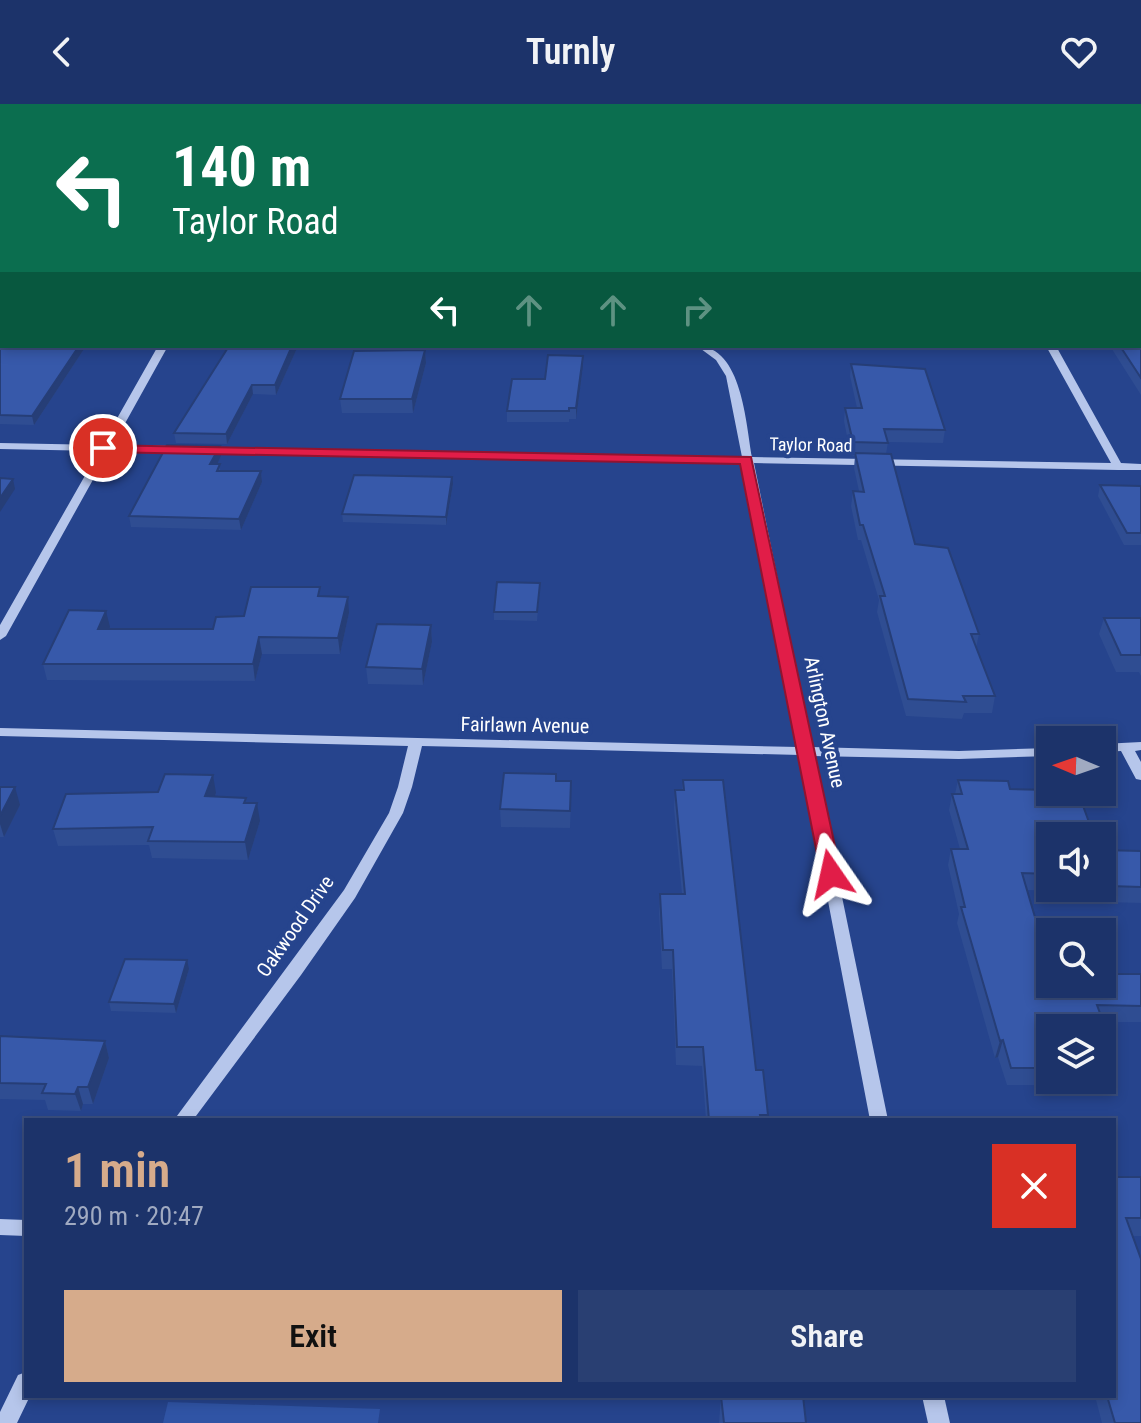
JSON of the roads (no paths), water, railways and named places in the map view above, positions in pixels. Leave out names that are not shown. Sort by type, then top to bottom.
[{"type":"street","points":[[0,636],[162,348]]},
{"type":"street","name":"Arlington Avenue","points":[[705,348],[719,358],[731,376],[879,1118]]},
{"type":"street","points":[[1052,348],[1118,467]]},
{"type":"street","name":"Taylor Road","points":[[0,446],[1141,467]]},
{"type":"street","name":"Fairlawn Avenue","points":[[0,732],[981,756],[1036,753]]},
{"type":"street","name":"Oakwood Drive","points":[[185,1118],[305,958],[368,862],[397,810],[416,742]]},
{"type":"street","points":[[1134,746],[1141,776]]},
{"type":"street","points":[[0,1227],[24,1228]]},
{"type":"street","points":[[6,1423],[24,1386]]},
{"type":"street","points":[[933,1398],[939,1423]]}]
